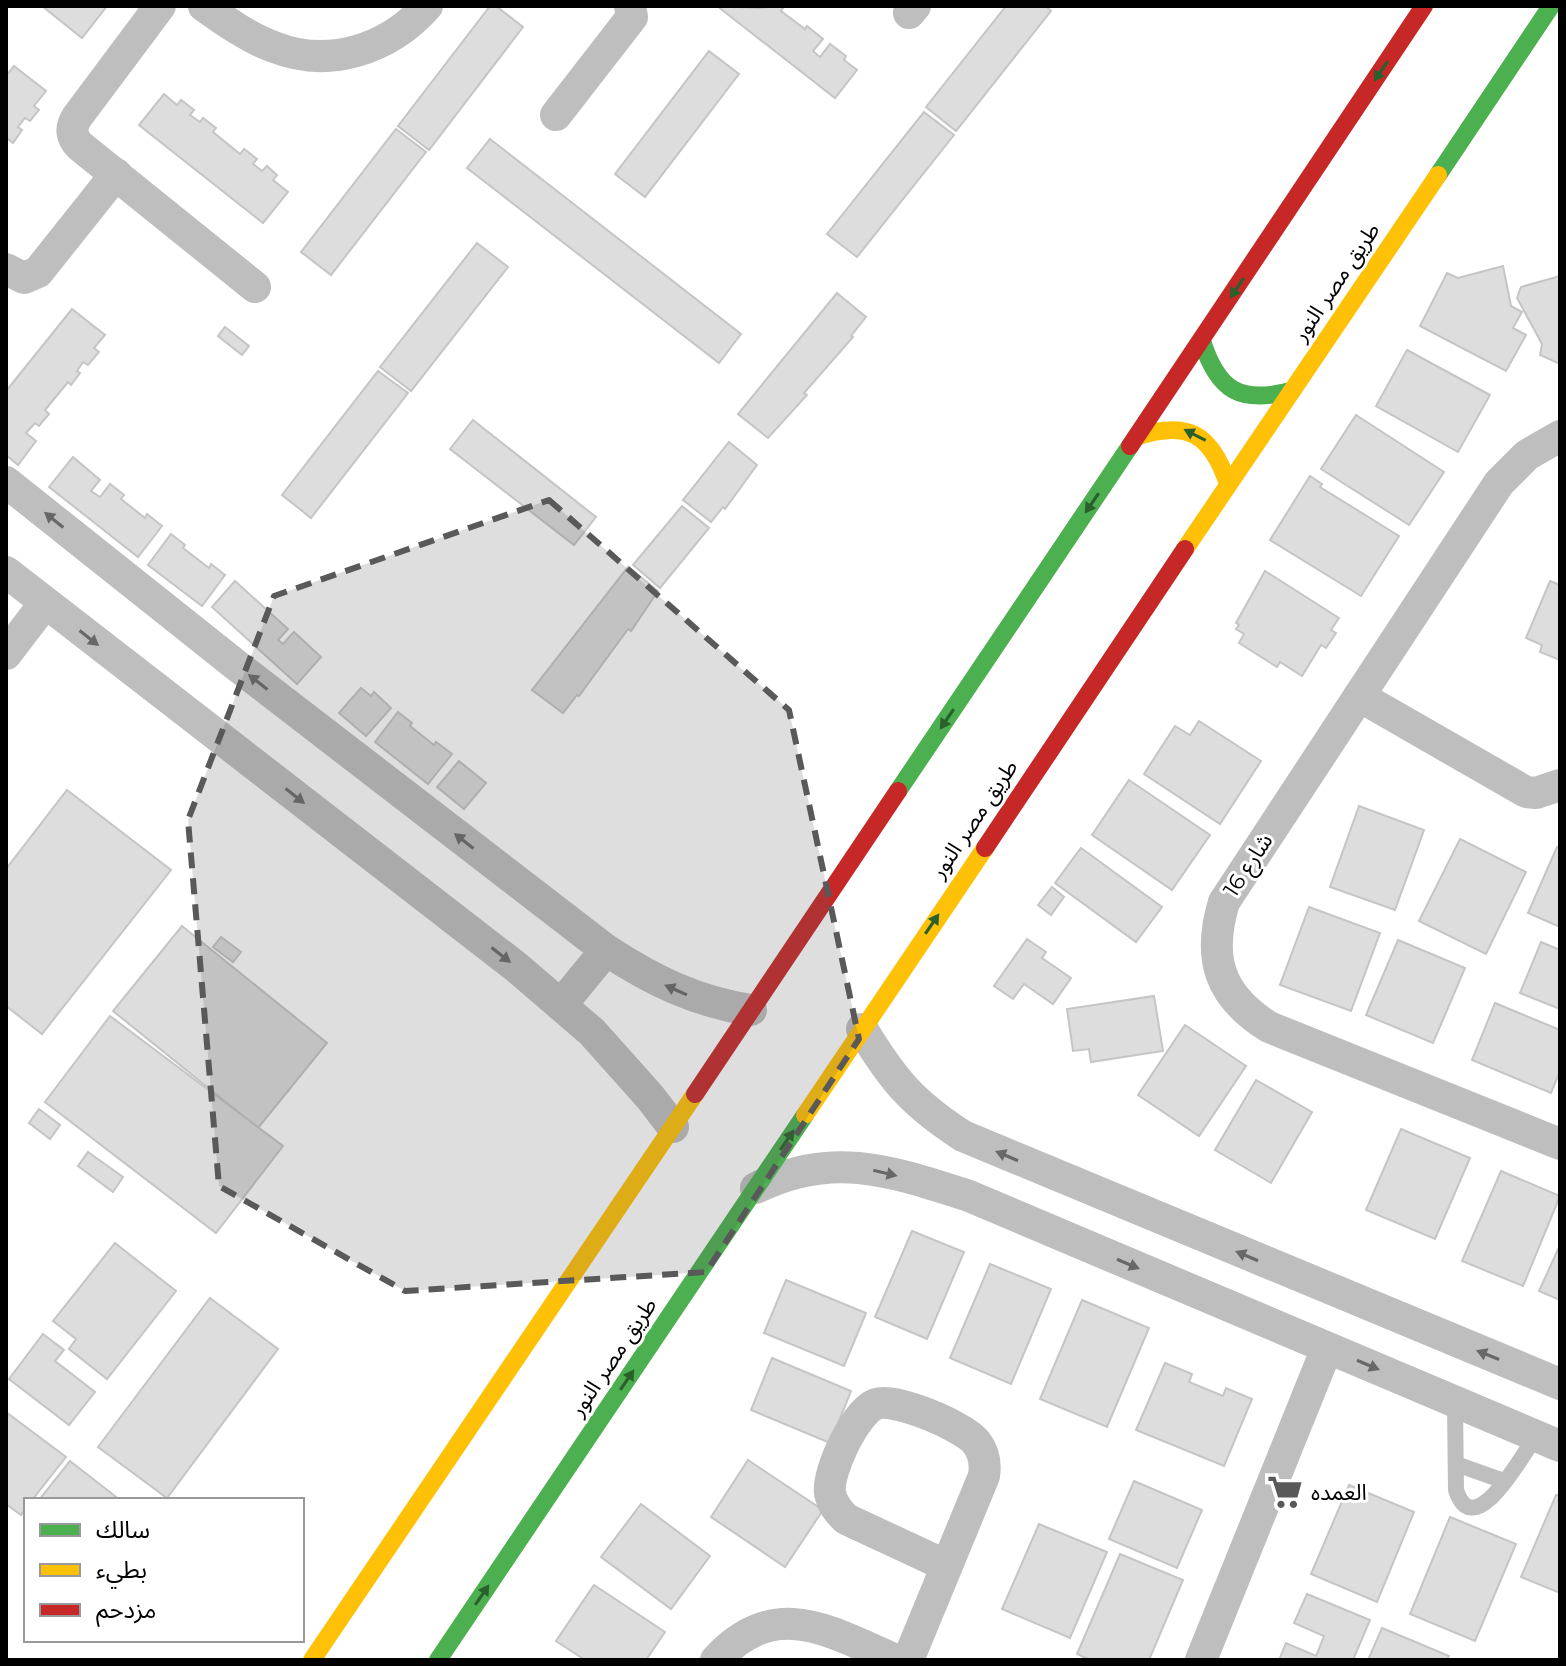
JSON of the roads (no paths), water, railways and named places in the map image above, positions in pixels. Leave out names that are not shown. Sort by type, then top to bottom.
[{"type":"street","points":[[160,6],[73,123],[75,142],[255,287]]},
{"type":"street","points":[[204,6],[274,47],[306,55],[338,56],[370,48],[399,32],[427,6]]},
{"type":"street","points":[[556,115],[632,17],[630,6]]},
{"type":"street","points":[[312,1660],[1202,341],[1424,6]]},
{"type":"street","name":"طريق مصر النور","points":[[438,1660],[1551,6]]},
{"type":"street","points":[[6,269],[24,278],[38,272],[116,174]]},
{"type":"street","points":[[1202,341],[1208,365],[1223,384],[1244,396],[1268,398],[1291,391]]},
{"type":"street","points":[[1136,437],[1159,428],[1172,428],[1184,429],[1206,440],[1222,460],[1228,484]]},
{"type":"street","name":"شارع 16","points":[[1560,436],[1527,455],[1499,483],[1224,902],[1217,926],[1215,950],[1221,974],[1232,996],[1248,1014],[1269,1027],[1560,1144]]},
{"type":"street","points":[[6,482],[236,665],[606,950],[653,979],[688,995],[718,1005],[751,1010]]},
{"type":"street","points":[[6,572],[515,966],[612,1052],[673,1127]]},
{"type":"street","points":[[6,654],[45,603]]},
{"type":"street","points":[[1359,696],[1526,792],[1536,793],[1560,785]]},
{"type":"street","points":[[561,1005],[606,950]]},
{"type":"street","points":[[862,1029],[889,1073],[912,1098],[963,1136],[1560,1384]]},
{"type":"street","points":[[756,1188],[780,1176],[834,1165],[915,1180],[969,1196],[1548,1441]]},
{"type":"street","points":[[1201,1660],[1327,1348]]},
{"type":"street","points":[[908,1660],[947,1566],[984,1476],[983,1453],[971,1436],[962,1431],[901,1404],[888,1401],[876,1404],[865,1410],[857,1420],[838,1457],[829,1483],[830,1497],[846,1519],[947,1566]]},
{"type":"street","points":[[716,1660],[745,1636],[762,1628],[798,1623],[816,1626],[896,1660]]},
{"type":"lane","points":[[1455,1403],[1456,1490],[1458,1498],[1470,1507],[1485,1505],[1504,1481],[1548,1441]]},
{"type":"lane","points":[[1456,1464],[1504,1481]]},
{"type":"place","name":"العمده","points":[[1285,1492]]}]
